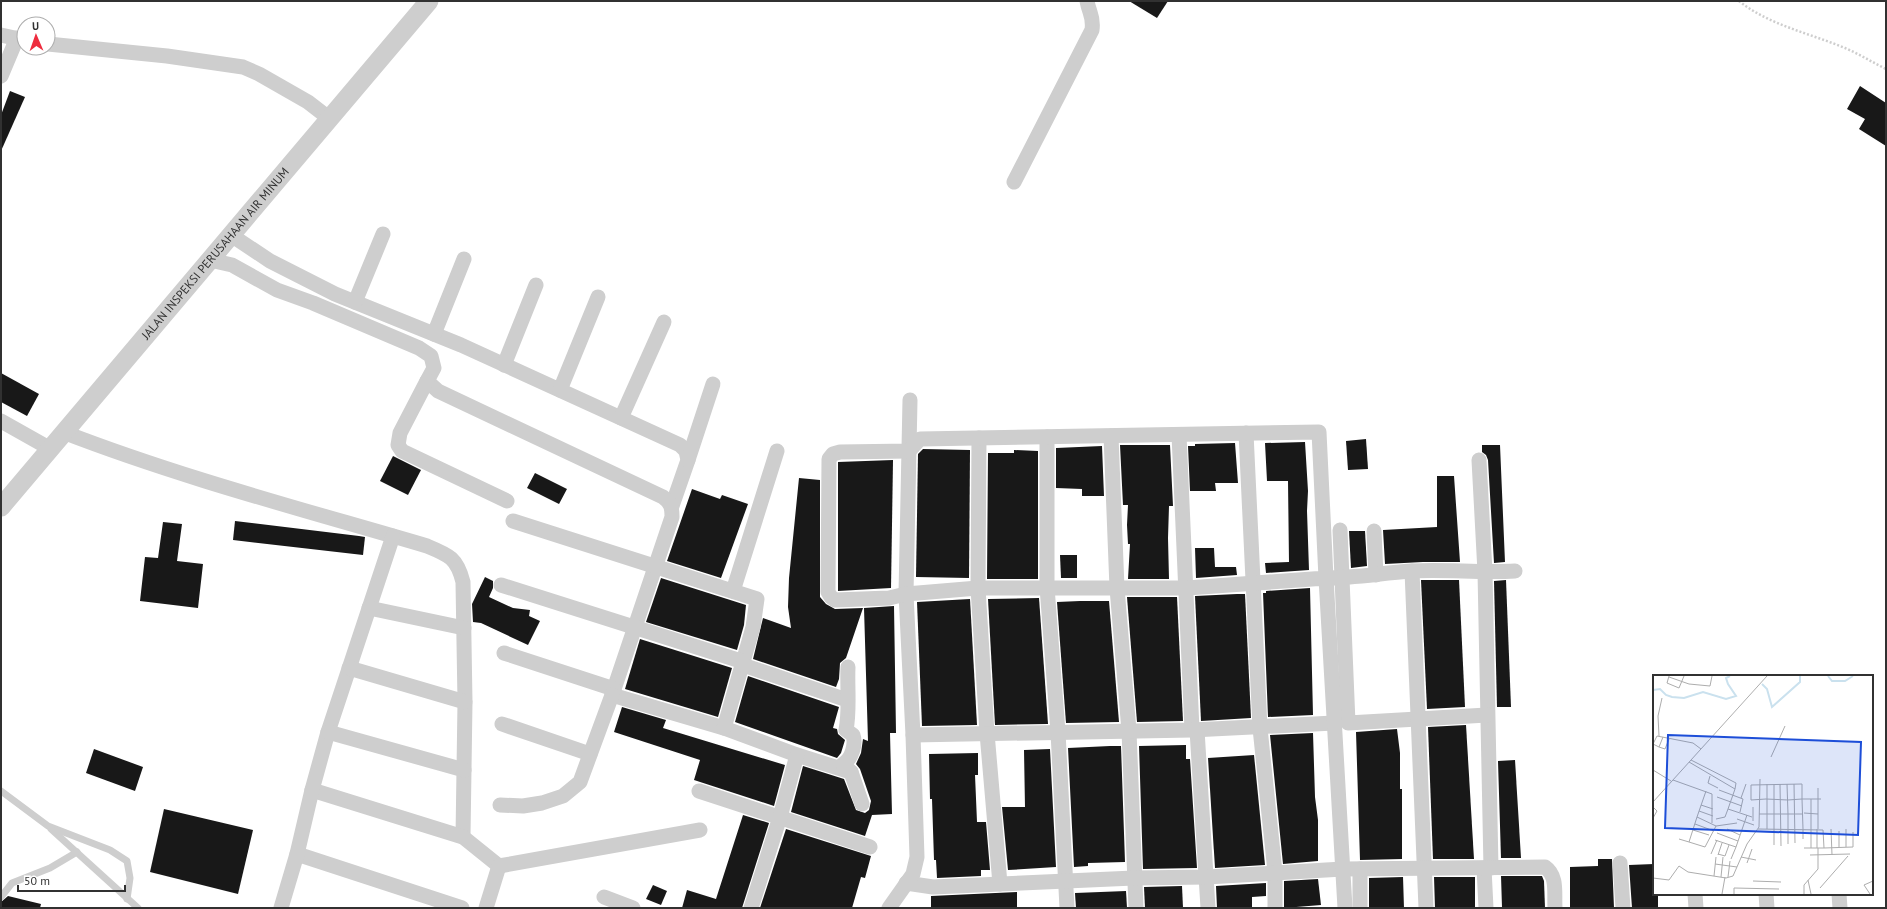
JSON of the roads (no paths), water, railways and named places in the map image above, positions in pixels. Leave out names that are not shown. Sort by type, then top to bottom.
[{"type":"street","name":"JALAN INSPEKSI PERUSAHAAN AIR MINUM","points":[[1,507],[49,448],[429,1]]},
{"type":"street","points":[[1014,182],[1092,30],[1092,13],[1087,1]]},
{"type":"street","points":[[1,35],[16,38]]},
{"type":"street","points":[[56,45],[167,56],[243,67],[259,74],[301,98],[330,119]]},
{"type":"street","points":[[1,76],[16,47]]},
{"type":"street","points":[[355,302],[384,234]]},
{"type":"street","points":[[231,235],[270,261],[335,294],[504,364],[680,445],[686,451],[688,460]]},
{"type":"street","points":[[434,334],[464,259]]},
{"type":"street","points":[[210,260],[232,265],[277,290],[313,303],[419,348],[431,356],[434,368],[400,433],[398,445],[402,451],[507,501]]},
{"type":"street","points":[[504,364],[536,285]]},
{"type":"street","points":[[560,390],[598,296]]},
{"type":"street","points":[[620,418],[664,322]]},
{"type":"street","points":[[427,381],[438,392],[663,497],[672,506]]},
{"type":"street","points":[[500,805],[523,806],[536,804],[563,796],[580,782],[613,692],[672,517],[672,506],[713,384]]},
{"type":"street","points":[[889,908],[913,874],[917,857],[906,594],[910,400]]},
{"type":"street","points":[[1,421],[49,448]]},
{"type":"street","points":[[63,432],[116,453],[427,546],[446,554],[453,560],[459,567],[463,582],[465,702],[463,837]]},
{"type":"street","points":[[1345,908],[1326,578],[1319,432],[920,439],[909,451],[840,452],[833,454],[829,459],[828,592],[831,597],[841,600],[889,598],[906,594],[978,588],[1187,588],[1252,585],[1326,578],[1342,578],[1412,571],[1515,571]]},
{"type":"street","points":[[1246,433],[1252,585],[1260,728],[1276,872],[1275,908]]},
{"type":"street","points":[[1179,435],[1194,730],[1207,877],[1208,908]]},
{"type":"street","points":[[1111,436],[1117,588],[1129,731],[1136,908]]},
{"type":"street","points":[[1047,437],[1047,587],[1058,732],[1067,908]]},
{"type":"street","points":[[979,438],[978,588],[987,733],[1000,884]]},
{"type":"street","points":[[733,591],[777,451]]},
{"type":"street","points":[[1479,460],[1485,572],[1488,868],[1486,908]]},
{"type":"street","points":[[513,521],[757,599],[755,617],[743,664],[724,728]]},
{"type":"street","points":[[1340,530],[1348,723],[1487,715]]},
{"type":"street","points":[[1374,531],[1376,574]]},
{"type":"street","points":[[281,908],[297,854],[312,790],[328,732],[393,536]]},
{"type":"street","points":[[1412,571],[1426,867],[1426,908]]},
{"type":"street","points":[[501,585],[634,627],[847,700]]},
{"type":"street","points":[[369,608],[464,628]]},
{"type":"street","points":[[504,653],[613,692],[724,728],[797,755],[851,772]]},
{"type":"street","points":[[848,667],[847,700],[849,716],[846,730],[853,735],[855,742],[847,762],[843,764],[851,772],[862,804]]},
{"type":"street","points":[[349,668],[465,702]]},
{"type":"street","points":[[913,735],[1194,730],[1260,728],[1334,723]]},
{"type":"street","points":[[502,724],[590,754]]},
{"type":"street","points":[[328,732],[464,770]]},
{"type":"street","points":[[751,908],[780,817],[797,755]]},
{"type":"street","points":[[312,790],[463,837],[499,866],[700,830]]},
{"type":"street","points":[[699,791],[870,847]]},
{"type":"street","points":[[297,854],[462,908]]},
{"type":"street","points":[[1620,863],[1623,908]]},
{"type":"street","points":[[486,908],[499,866]]},
{"type":"street","points":[[906,883],[933,887],[1066,880],[1207,877],[1343,869],[1545,867],[1551,871],[1554,878],[1555,908]]},
{"type":"street","points":[[1360,869],[1360,908]]},
{"type":"street","points":[[1695,895],[1696,908]]},
{"type":"street","points":[[1766,895],[1767,908]]},
{"type":"street","points":[[1839,895],[1840,908]]},
{"type":"street","points":[[604,898],[633,908]]},
{"type":"lane","points":[[1,791],[48,826],[138,908]]},
{"type":"lane","points":[[48,826],[110,850],[127,861],[130,878],[127,899]]},
{"type":"lane","points":[[1,897],[12,883],[50,868],[76,852]]}]
